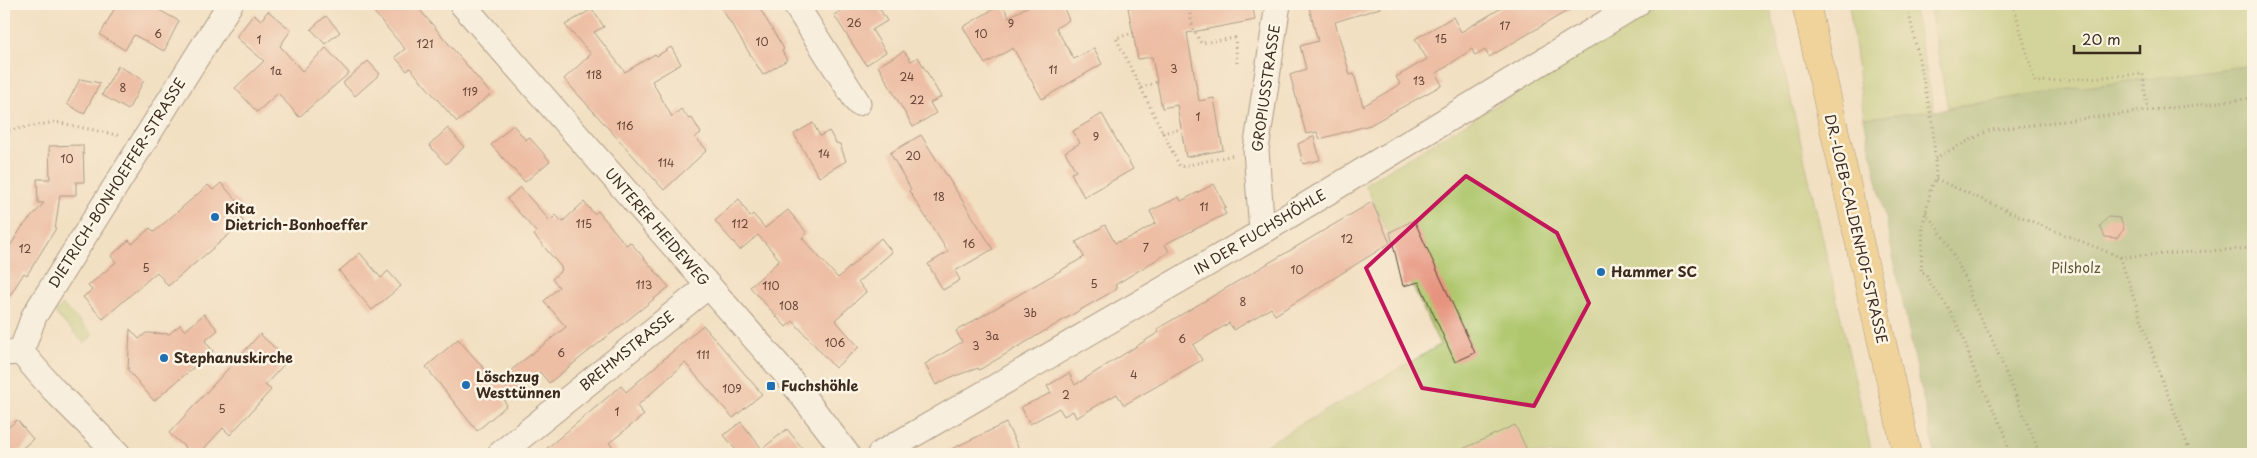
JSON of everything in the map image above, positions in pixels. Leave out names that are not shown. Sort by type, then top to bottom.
[{"type":"main road","name":"DR.-LOEB-CALDENHOF-STRASSE","points":[[1806,4],[1906,454]]},
{"type":"street","name":"DIETRICH-BONHOEFFER-STRASSE","points":[[12,352],[230,4]]},
{"type":"street","name":"UNTERER HEIDEWEG","points":[[462,4],[805,397],[847,454]]},
{"type":"street","points":[[795,4],[858,103]]},
{"type":"street","name":"GROPIUSSTRASSE","points":[[1262,232],[1256,150],[1278,4]]},
{"type":"street","name":"IN DER FUCHSHÖHLE","points":[[880,454],[1262,232],[1638,4]]},
{"type":"street","name":"BREHMSTRASSE","points":[[500,454],[708,286]]},
{"type":"street","points":[[12,352],[118,454]]},
{"type":"path","points":[[1188,4],[1193,29],[1201,43],[1235,38],[1237,63]]},
{"type":"path","points":[[1907,4],[1933,125],[1935,158],[1936,179],[1931,188],[1923,225],[1921,272],[1926,273],[1930,282],[1948,307],[1964,339],[1974,370],[2005,434],[2009,454]]},
{"type":"path","points":[[2013,4],[2035,82],[2143,74],[2147,109]]},
{"type":"path","points":[[1134,34],[1116,38],[1180,167],[1256,150]]},
{"type":"path","points":[[1140,88],[1157,82]]},
{"type":"path","points":[[1935,158],[1990,130],[2147,109],[2253,98]]},
{"type":"path","points":[[4,131],[56,122],[142,143]]},
{"type":"path","points":[[1162,133],[1181,129]]},
{"type":"path","points":[[1936,179],[2026,219],[2120,257],[2253,248]]},
{"type":"path","points":[[1926,212],[1948,244],[1966,278],[1974,304],[1991,337],[2040,454]]},
{"type":"path","points":[[2120,257],[2159,372],[2191,454]]},
{"type":"highlighted area","points":[[1466,176],[1557,233],[1589,303],[1534,406],[1422,388],[1366,268]]},
{"type":"green space","name":"Hammer SC","points":[[1664,4],[1769,4],[1872,454],[1250,454],[1440,345],[1365,184]]},
{"type":"green space","points":[[1849,4],[1913,4],[1934,111],[1864,118]]},
{"type":"green space","points":[[1929,4],[2253,4],[2253,65],[2040,93],[1948,108]]},
{"type":"green space","name":"Pilsholz","points":[[2253,65],[2253,454],[1935,454],[1864,118],[1935,111],[2040,93]]},
{"type":"green space","points":[[63,305],[93,335],[84,343],[55,313]]},
{"type":"building","points":[[117,4],[163,4],[159,10],[179,21],[164,51],[134,35],[125,50],[100,35]]},
{"type":"building","points":[[367,4],[415,4],[491,94],[457,122],[410,68],[407,71],[395,57],[405,49]]},
{"type":"building","points":[[719,4],[757,4],[784,49],[782,51],[787,60],[763,75]]},
{"type":"building","points":[[852,4],[877,4],[887,21],[872,30],[886,52],[866,65],[834,15]]},
{"type":"building","points":[[1002,4],[1009,17],[1032,4],[1062,4],[1069,20],[1056,28],[1074,59],[1094,48],[1102,64],[1042,99],[1013,48],[985,64],[963,27]]},
{"type":"building","points":[[1150,4],[1252,4],[1255,20],[1187,33],[1199,101],[1214,98],[1223,150],[1186,157],[1177,105],[1162,108],[1152,57],[1138,59],[1128,8]]},
{"type":"building","points":[[1308,4],[1379,4],[1380,8],[1335,22],[1350,75],[1354,74],[1363,106],[1400,84],[1396,77],[1427,59],[1415,39],[1453,17],[1461,32],[1508,4],[1579,4],[1489,57],[1485,50],[1475,56],[1472,49],[1436,74],[1442,85],[1370,125],[1320,139],[1317,132],[1306,134],[1290,75],[1306,69],[1300,46],[1318,41]]},
{"type":"building","points":[[592,9],[604,27],[594,32],[625,72],[671,47],[681,64],[652,81],[672,117],[681,109],[689,119],[692,118],[701,133],[695,137],[707,150],[664,190],[564,79],[591,54],[565,25]]},
{"type":"building","points":[[268,11],[291,30],[280,46],[302,71],[326,48],[349,73],[299,117],[278,93],[257,112],[235,88],[264,61],[236,37],[254,14],[261,20]]},
{"type":"building","points":[[326,16],[340,32],[325,44],[311,29]]},
{"type":"building","points":[[904,51],[911,61],[918,57],[941,97],[930,103],[936,113],[913,127],[878,66]]},
{"type":"building","points":[[368,61],[380,74],[355,96],[343,83]]},
{"type":"building","points":[[118,66],[144,80],[128,110],[102,95]]},
{"type":"building","points":[[80,79],[100,83],[84,114],[67,104]]},
{"type":"building","points":[[1102,114],[1133,169],[1084,197],[1071,173],[1076,171],[1065,152],[1080,143],[1073,131]]},
{"type":"building","points":[[813,123],[820,136],[829,131],[836,143],[840,144],[846,161],[819,177],[794,134]]},
{"type":"building","points":[[513,125],[526,140],[529,137],[550,161],[525,182],[491,145]]},
{"type":"building","points":[[448,128],[464,147],[446,164],[429,145]]},
{"type":"building","points":[[921,135],[993,249],[955,271],[960,280],[943,290],[928,264],[948,252],[909,191],[911,189],[890,153]]},
{"type":"building","points":[[1314,136],[1320,160],[1303,164],[1298,144]]},
{"type":"building","points":[[83,145],[84,182],[76,182],[76,195],[60,195],[55,230],[27,275],[24,273],[4,305],[4,256],[22,227],[44,203],[38,203],[37,179],[50,179],[49,146]]},
{"type":"building","points":[[221,183],[248,213],[241,219],[244,222],[168,286],[157,272],[103,319],[83,297],[92,290],[88,286],[116,262],[111,256],[129,240],[132,244],[150,228],[154,232],[208,185],[213,190]]},
{"type":"building","points":[[1214,184],[1226,208],[1223,209],[1226,214],[1165,244],[1169,252],[1115,285],[1117,289],[979,370],[978,368],[949,378],[936,385],[925,364],[962,342],[956,331],[1084,257],[1076,242],[1105,225],[1115,243],[1134,236],[1156,223],[1150,211],[1179,197],[1181,201]]},
{"type":"building","points":[[520,187],[550,221],[556,215],[562,222],[584,202],[594,214],[598,211],[626,245],[630,242],[669,287],[549,383],[540,372],[504,401],[507,405],[477,431],[426,367],[458,339],[496,382],[566,327],[544,301],[559,287],[552,279],[562,270],[561,267],[534,235],[536,232],[507,199]]},
{"type":"building","points":[[739,199],[750,217],[753,214],[765,228],[788,210],[807,233],[802,238],[838,278],[881,238],[892,252],[858,282],[866,292],[835,320],[859,347],[835,368],[793,321],[786,327],[750,287],[780,260],[758,235],[740,250],[715,221]]},
{"type":"building","points":[[1372,202],[1390,243],[1275,315],[1271,308],[1234,330],[1229,323],[1193,345],[1202,360],[1124,405],[1117,394],[1076,418],[1073,411],[1064,416],[1059,408],[1030,424],[1021,407],[1051,393],[1047,386],[1069,373],[1075,385],[1159,332],[1157,329]]},
{"type":"building","points":[[2108,217],[2120,218],[2124,229],[2117,238],[2105,237],[2100,226]]},
{"type":"building","points":[[1414,220],[1475,353],[1455,362],[1419,282],[1403,286],[1390,232]]},
{"type":"building","points":[[360,253],[381,278],[388,271],[401,286],[372,310],[339,271]]},
{"type":"building","name":"Stephanuskirche","points":[[204,314],[218,330],[205,341],[213,351],[154,401],[128,370],[130,329],[139,339],[146,333],[169,334],[180,325],[185,331]]},
{"type":"building","points":[[703,325],[762,394],[733,418],[685,363],[637,406],[644,415],[609,443],[620,454],[540,454],[621,386],[626,392]]},
{"type":"building","points":[[260,334],[288,360],[265,385],[271,390],[230,435],[223,428],[199,454],[193,454],[169,433]]},
{"type":"building","points":[[17,420],[33,439],[16,454],[4,454],[4,431]]},
{"type":"building","points":[[741,422],[762,449],[787,429],[807,454],[739,454],[724,435]]},
{"type":"building","points":[[1006,423],[1019,449],[1009,454],[941,454]]},
{"type":"building","points":[[1515,425],[1529,454],[1452,454]]},
{"type":"place","name":"Kita Dietrich-Bonhoeffer","points":[[215,217]]},
{"type":"place","name":"Hammer SC","points":[[1601,272]]},
{"type":"place","name":"Stephanuskirche","points":[[164,358]]},
{"type":"place","name":"Löschzug Westtünnen","points":[[466,385]]},
{"type":"place","name":"Fuchshöhle","points":[[771,386]]}]
